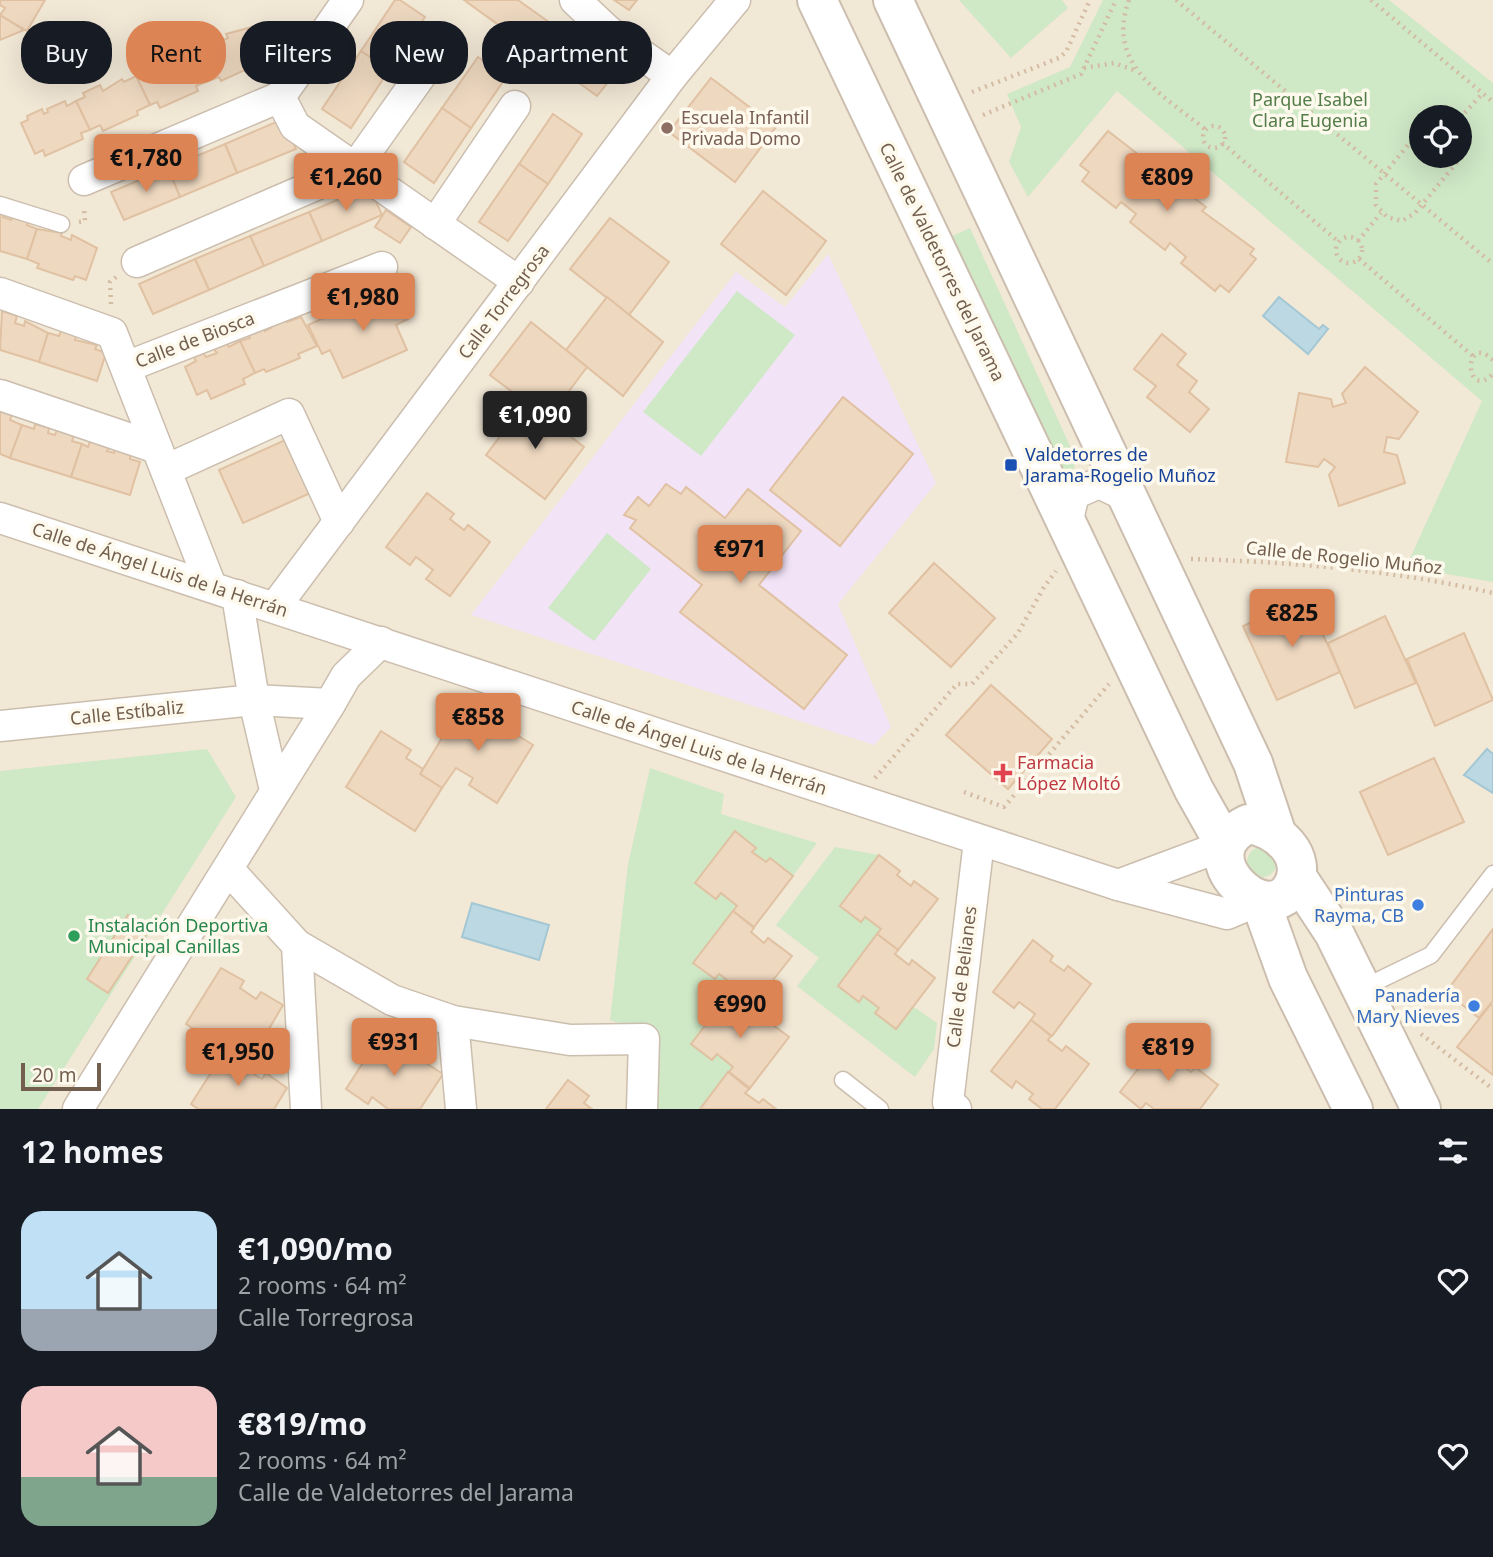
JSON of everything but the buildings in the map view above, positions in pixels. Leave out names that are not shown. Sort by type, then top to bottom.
[{"type":"street","points":[[84,180],[280,97],[348,0]]},
{"type":"street","points":[[575,0],[608,31],[672,76]]},
{"type":"street","name":"Calle Torregrosa","points":[[275,607],[672,76],[735,0]]},
{"type":"street","name":"Calle de Valdetorres del Jarama","points":[[817,0],[1194,790],[1225,845]]},
{"type":"street","points":[[893,0],[1253,763],[1276,832],[1287,844],[1297,877],[1334,933],[1421,1109]]},
{"type":"street","points":[[137,262],[355,168],[415,84]]},
{"type":"street","points":[[280,97],[295,126],[519,282]]},
{"type":"street","points":[[435,224],[515,106]]},
{"type":"street","name":"Calle de Biosca","points":[[126,367],[382,267]]},
{"type":"street","points":[[0,293],[112,333]]},
{"type":"street","name":"Calle de Biosca","points":[[112,333],[162,459],[224,591],[275,790]]},
{"type":"street","points":[[0,395],[162,459],[289,414],[339,522]]},
{"type":"street","points":[[1073,535],[1074,494],[1099,483],[1128,497]]},
{"type":"street","name":"Calle de Ángel Luis de la Herrán","points":[[0,517],[1118,885],[1227,914],[1260,900]]},
{"type":"street","points":[[78,1109],[229,870],[346,676],[381,642]]},
{"type":"street","name":"Calle Estíbaliz","points":[[0,726],[254,700],[330,704]]},
{"type":"street","points":[[1276,832],[1248,824],[1234,831],[1225,845],[1224,859],[1230,876],[1241,891],[1260,900],[1282,897],[1291,890],[1297,877]]},
{"type":"street","name":"Calle de Belianes","points":[[949,1107],[979,841]]},
{"type":"street","points":[[1118,885],[1225,845]]},
{"type":"street","points":[[229,870],[297,945],[392,1000],[453,1021],[570,1040],[644,1039],[642,1109]]},
{"type":"street","points":[[1260,900],[1288,978],[1353,1109]]},
{"type":"street","points":[[297,945],[306,1109]]},
{"type":"street","points":[[453,1021],[461,1109]]},
{"type":"lane","points":[[0,205],[61,223]]},
{"type":"lane","points":[[1361,989],[1431,955],[1493,874]]},
{"type":"lane","points":[[843,1080],[880,1109]]},
{"type":"path","points":[[948,116],[1059,58],[1066,52],[1090,0]]},
{"type":"path","points":[[948,116],[1076,78],[1084,68],[1116,0]]},
{"type":"path","points":[[1129,0],[1121,25],[1121,36],[1137,71]]},
{"type":"path","points":[[1176,0],[1493,264]]},
{"type":"path","points":[[1371,0],[1493,102]]},
{"type":"path","points":[[1084,68],[1114,63],[1137,71],[1206,130]]},
{"type":"path","points":[[1472,105],[1483,93]]},
{"type":"path","points":[[1211,126],[1221,128],[1225,135],[1222,143],[1215,148],[1208,146],[1203,137],[1206,130],[1211,126]]},
{"type":"path","points":[[1222,143],[1339,242]]},
{"type":"path","points":[[1409,143],[1384,173],[1374,194],[1381,213],[1402,221],[1410,217],[1453,168]]},
{"type":"path","points":[[1358,241],[1381,213]]},
{"type":"path","points":[[1339,242],[1350,237],[1358,241],[1362,248],[1359,259]]},
{"type":"path","points":[[1339,242],[1337,254],[1342,261],[1350,263],[1359,259]]},
{"type":"path","points":[[1359,259],[1474,358]]},
{"type":"path","points":[[112,333],[110,282],[137,262]]},
{"type":"path","points":[[1493,360],[1483,354],[1474,358],[1469,366],[1475,378],[1483,380],[1493,374]]},
{"type":"path","points":[[857,800],[957,684],[972,684],[1018,633],[1073,535]]},
{"type":"path","name":"Calle de Rogelio Muñoz","points":[[1190,559],[1264,561],[1436,580],[1493,593]]},
{"type":"path","points":[[964,792],[1004,807],[1109,683],[1137,668]]},
{"type":"path","points":[[1416,1030],[1493,1088]]},
{"type":"shaded area","points":[[0,0],[1493,0],[1493,1109],[0,1109]]},
{"type":"shaded area","points":[[828,254],[936,483],[838,604],[891,727],[874,745],[471,615],[736,272],[785,307]]},
{"type":"green space","points":[[959,0],[1062,0],[1068,8],[1011,58]]},
{"type":"green space","name":"Parque Isabel Clara Eugenia","points":[[1103,0],[1389,0],[1493,83],[1493,582],[1406,567],[1482,401],[1117,91],[1028,197],[1009,162],[1021,127],[1007,94],[1070,67]]},
{"type":"green space","points":[[970,228],[1077,461],[1072,472],[1067,473],[1060,468],[948,238]]},
{"type":"green space","points":[[737,291],[795,335],[701,456],[643,412]]},
{"type":"green space","points":[[607,533],[651,569],[594,641],[548,608]]},
{"type":"green space","name":"Instalación Deportiva Municipal Canillas","points":[[207,749],[236,797],[38,1109],[0,1109],[0,771]]},
{"type":"green space","points":[[650,768],[724,794],[721,814],[817,843],[793,876],[770,858],[766,862],[752,852],[755,848],[695,883],[716,899],[721,893],[737,906],[694,963],[714,979],[719,974],[735,986],[691,1044],[711,1060],[717,1054],[733,1067],[700,1109],[651,1109],[652,1034],[610,1020],[628,864]]},
{"type":"green space","points":[[835,847],[879,855],[840,906],[860,922],[865,917],[881,929],[838,986],[859,1001],[863,996],[879,1008],[876,1013],[896,1029],[914,1007],[937,1023],[934,1049],[915,1077],[797,986],[819,958],[776,925]]},
{"type":"green space","points":[[1262,847],[1268,848],[1276,856],[1276,868],[1268,876],[1262,877],[1256,876],[1248,868],[1247,862],[1248,856],[1256,848]]},
{"type":"water","points":[[1279,297],[1319,329],[1323,325],[1328,329],[1308,354],[1263,316]]},
{"type":"water","points":[[1487,749],[1493,754],[1493,793],[1464,775]]},
{"type":"water","points":[[472,903],[549,925],[539,960],[462,937]]},
{"type":"place","name":"Escuela Infantil Privada Domo","points":[[667,128]]},
{"type":"place","name":"Valdetorres de Jarama-Rogelio Muñoz","points":[[1011,465]]},
{"type":"place","name":"Farmacia López Moltó","points":[[1003,773]]},
{"type":"place","name":"Pinturas Rayma, CB","points":[[1418,905]]},
{"type":"place","name":"Instalación Deportiva Municipal Canillas","points":[[74,936]]},
{"type":"place","name":"Panadería Mary Nieves","points":[[1474,1006]]}]
